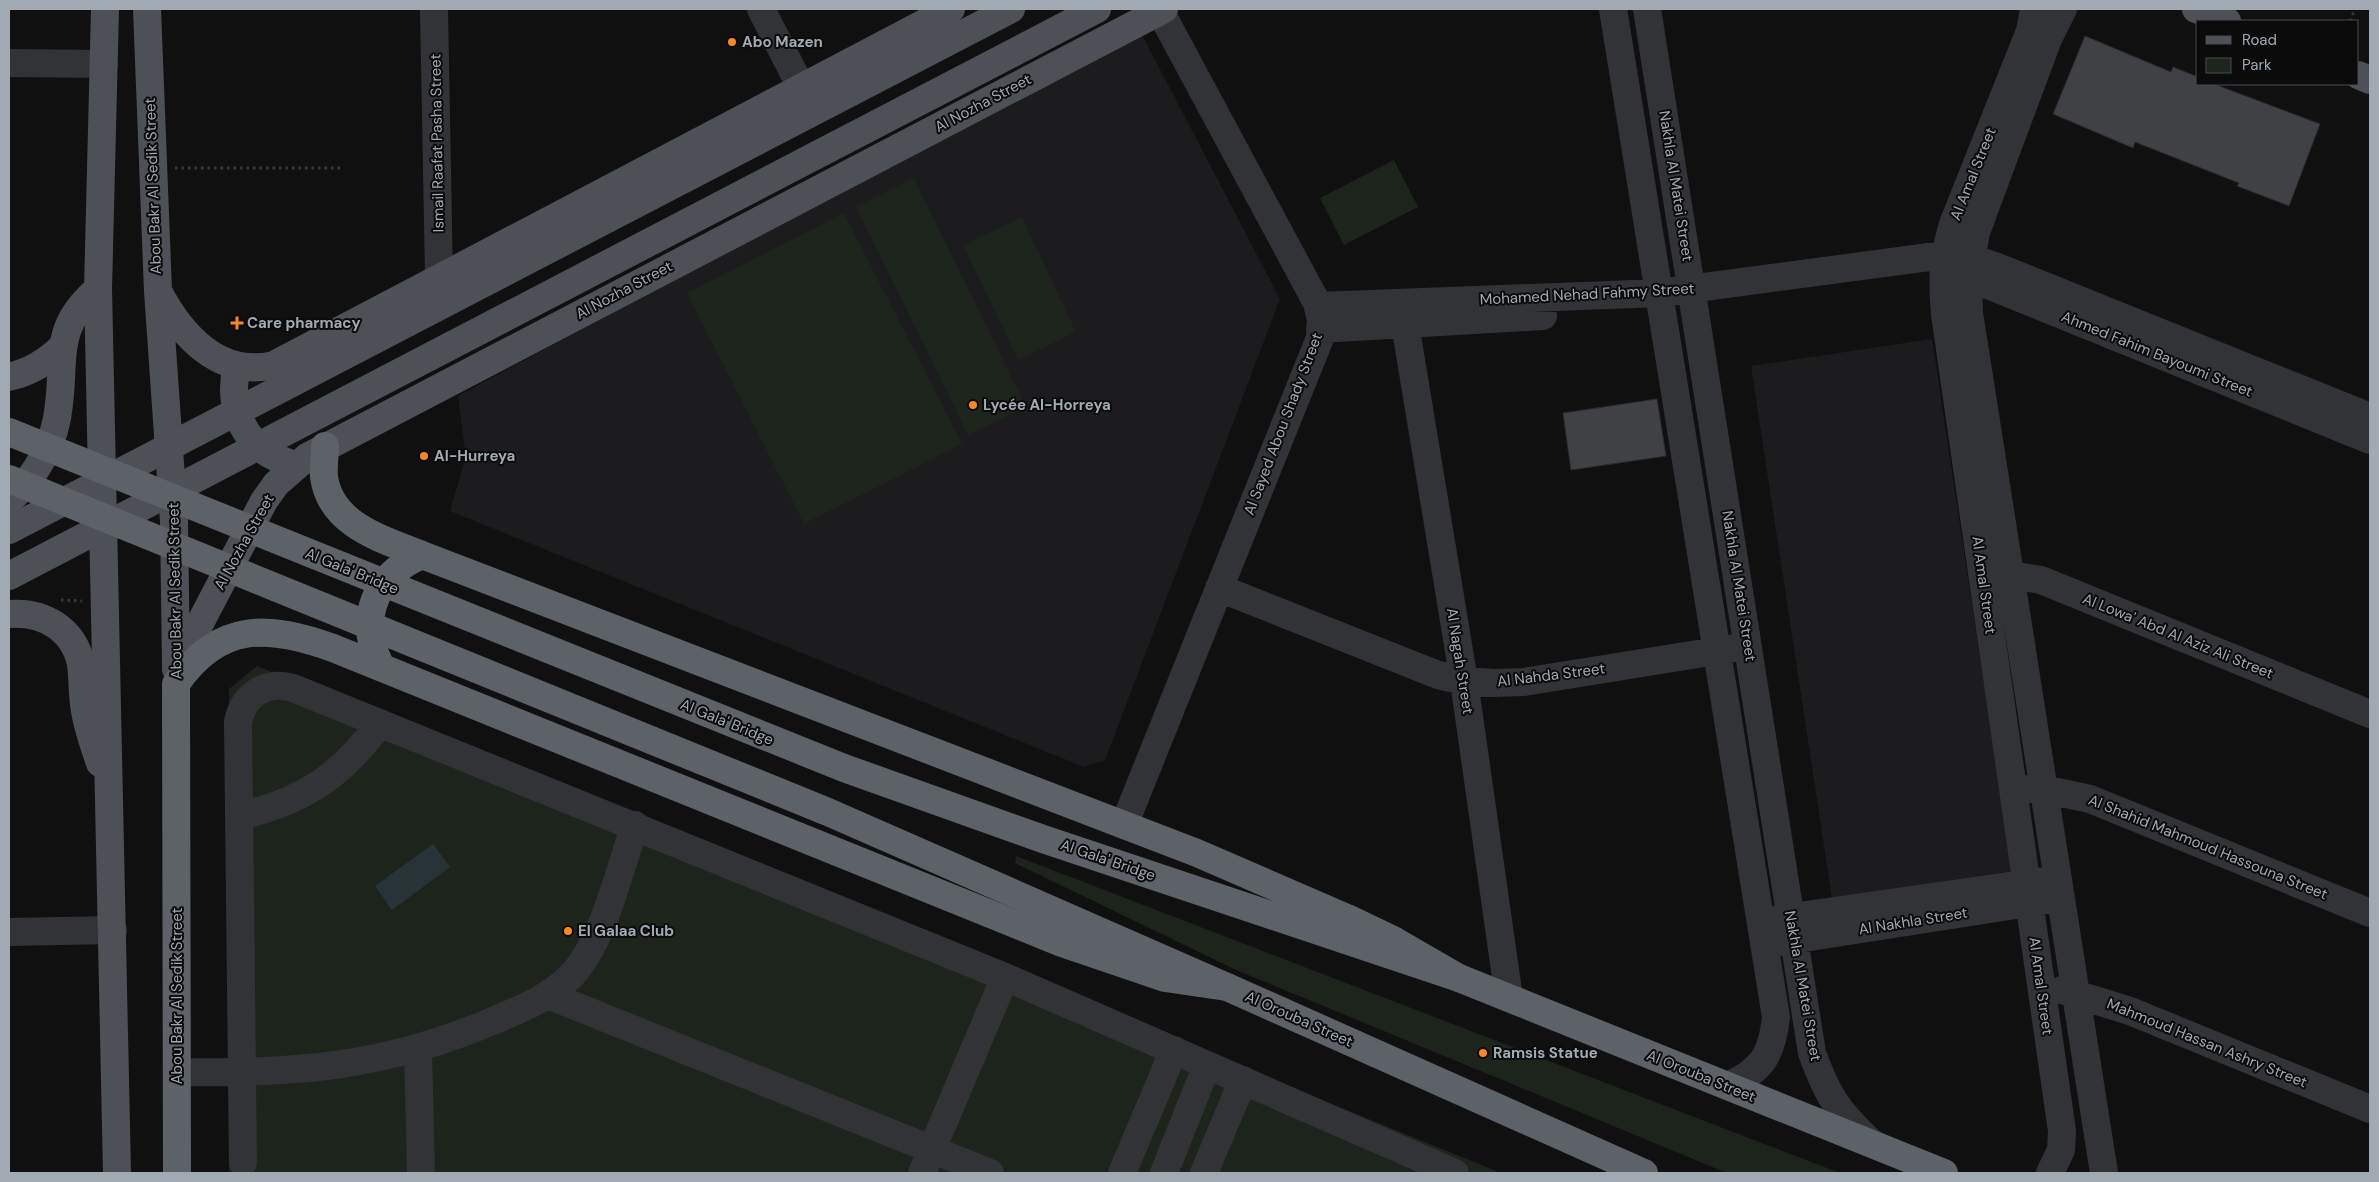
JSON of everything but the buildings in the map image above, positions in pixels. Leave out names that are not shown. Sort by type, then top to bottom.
[{"type":"highway","name":"Al Gala' Bridge","points":[[9,432],[844,768],[1043,839],[1459,978]]},
{"type":"highway","points":[[325,446],[324,476],[330,498],[344,517],[362,530],[422,555],[1197,853],[1347,918],[1395,941],[1459,978]]},
{"type":"highway","points":[[9,479],[820,808],[1227,987]]},
{"type":"highway","points":[[381,667],[374,654],[369,628],[374,601],[388,577],[409,560],[422,555]]},
{"type":"highway","points":[[176,676],[218,644],[239,635],[262,632],[303,638],[381,667],[1062,942],[1165,978],[1227,987]]},
{"type":"highway","name":"Abou Bakr Al Sedik Street","points":[[176,676],[177,1173]]},
{"type":"highway","name":"Al Orouba Street","points":[[1459,978],[1944,1173]]},
{"type":"highway","name":"Al Orouba Street","points":[[1227,987],[1644,1173]]},
{"type":"main road","points":[[105,9],[98,289],[117,1173]]},
{"type":"main road","name":"Abou Bakr Al Sedik Street","points":[[147,9],[158,291],[173,490],[176,676]]},
{"type":"main road","points":[[158,291],[171,314],[188,334],[218,359],[237,367],[262,368],[284,361],[439,277],[951,9]]},
{"type":"main road","points":[[9,530],[1011,9]]},
{"type":"main road","points":[[9,576],[1097,9]]},
{"type":"main road","points":[[2196,9],[2224,20]]},
{"type":"main road","name":"Al Nozha Street","points":[[176,676],[256,514],[276,484],[296,466],[325,446],[1162,10]]},
{"type":"main road","points":[[9,501],[32,476],[52,436],[60,404],[62,348],[67,328],[77,311],[98,289]]},
{"type":"main road","points":[[9,378],[33,370],[62,348]]},
{"type":"main road","points":[[237,367],[233,382],[233,396],[241,423],[258,446],[296,466]]},
{"type":"main road","points":[[9,614],[22,614],[45,619],[65,631],[72,642],[80,664],[88,723],[110,789]]},
{"type":"street","name":"Ismail Raafat Pasha Street","points":[[434,9],[439,277]]},
{"type":"street","points":[[761,9],[801,87]]},
{"type":"street","name":"Nakhla Al Matei Street","points":[[1613,9],[1776,1017],[1774,1040],[1764,1061],[1748,1076],[1728,1086]]},
{"type":"street","name":"Nakhla Al Matei Street","points":[[1647,9],[1812,1053],[1825,1088],[1846,1119],[1874,1144]]},
{"type":"street","name":"Al Amal Street","points":[[2034,9],[2030,32],[1953,224],[1956,266],[1969,313],[2104,1173]]},
{"type":"street","name":"Al Amal Street","points":[[2050,1173],[2061,1150],[2062,1131],[1945,314],[1956,266],[1976,232],[2048,39],[2063,9]]},
{"type":"street","points":[[1162,10],[1319,318]]},
{"type":"street","points":[[9,63],[104,64]]},
{"type":"street","name":"Mohamed Nehad Fahmy Street","points":[[1319,318],[1405,324],[1661,301],[1956,266]]},
{"type":"street","name":"Ahmed Fahim Bayoumi Street","points":[[1956,266],[1995,266],[2370,417]]},
{"type":"street","name":"Ahmed Fahim Bayoumi Street","points":[[1956,266],[2370,440]]},
{"type":"street","name":"Mohamed Nehad Fahmy Street","points":[[1319,318],[1661,301]]},
{"type":"street","name":"Al Sayed Abou Shady Street","points":[[1124,825],[1320,338],[1319,318]]},
{"type":"street","name":"Al Nagah Street","points":[[1405,324],[1464,680],[1509,998]]},
{"type":"street","name":"Al Lowa' Abd Al Aziz Ali Street","points":[[1983,578],[2010,575],[2041,580],[2370,714]]},
{"type":"street","name":"Al Nahda Street","points":[[1219,588],[1414,666],[1464,680],[1494,683],[1524,682],[1749,646]]},
{"type":"street","points":[[244,1163],[238,722],[241,707],[246,700],[269,686],[285,686],[635,825],[1005,977],[1455,1173]]},
{"type":"street","points":[[239,816],[267,810],[294,799],[320,785],[343,767],[363,747],[380,723]]},
{"type":"street","name":"Al Shahid Mahmoud Hassouna Street","points":[[2013,789],[2044,789],[2090,799],[2370,913]]},
{"type":"street","points":[[177,1072],[242,1073],[319,1068],[358,1063],[418,1049],[446,1040],[488,1023],[548,994],[570,976],[587,954],[600,929],[635,825]]},
{"type":"street","name":"Al Nakhla Street","points":[[1762,933],[2060,888]]},
{"type":"street","points":[[9,932],[113,930]]},
{"type":"street","points":[[927,1161],[1005,977]]},
{"type":"street","name":"Mahmoud Hassan Ashry Street","points":[[2041,985],[2076,993],[2130,1011],[2370,1109]]},
{"type":"street","points":[[548,994],[927,1161],[990,1173]]},
{"type":"street","points":[[418,1049],[421,1173]]},
{"type":"street","points":[[1122,1173],[1174,1050]]},
{"type":"street","points":[[1164,1173],[1207,1065]]},
{"type":"street","points":[[1204,1173],[1242,1080]]},
{"type":"path","points":[[152,168],[341,168]]},
{"type":"shaded area","name":"Lycée Al-Horreya","points":[[1139,29],[1280,299],[1105,760],[1084,767],[450,511],[466,457],[458,396]]},
{"type":"shaded area","points":[[1932,339],[2012,871],[1832,898],[1751,366]]},
{"type":"shaded area","points":[[433,844],[450,867],[392,910],[375,886]]},
{"type":"green space","points":[[1394,160],[1418,207],[1344,245],[1320,198]]},
{"type":"green space","points":[[914,178],[1026,407],[968,435],[856,207]]},
{"type":"green space","points":[[844,213],[962,444],[804,524],[687,293]]},
{"type":"green space","points":[[1022,217],[1076,332],[1018,360],[963,245]]},
{"type":"green space","name":"El Galaa Club","points":[[257,666],[1501,1173],[229,1173],[229,689]]},
{"type":"green space","points":[[1016,856],[1840,1173],[1727,1173],[1234,969],[1015,863]]},
{"type":"place","name":"Abo Mazen","points":[[732,42]]},
{"type":"place","name":"Care pharmacy","points":[[237,323]]},
{"type":"place","name":"Lycée Al-Horreya","points":[[973,405]]},
{"type":"place","name":"Al-Hurreya","points":[[424,456]]},
{"type":"place","name":"El Galaa Club","points":[[568,931]]},
{"type":"place","name":"Ramsis Statue","points":[[1483,1053]]}]
